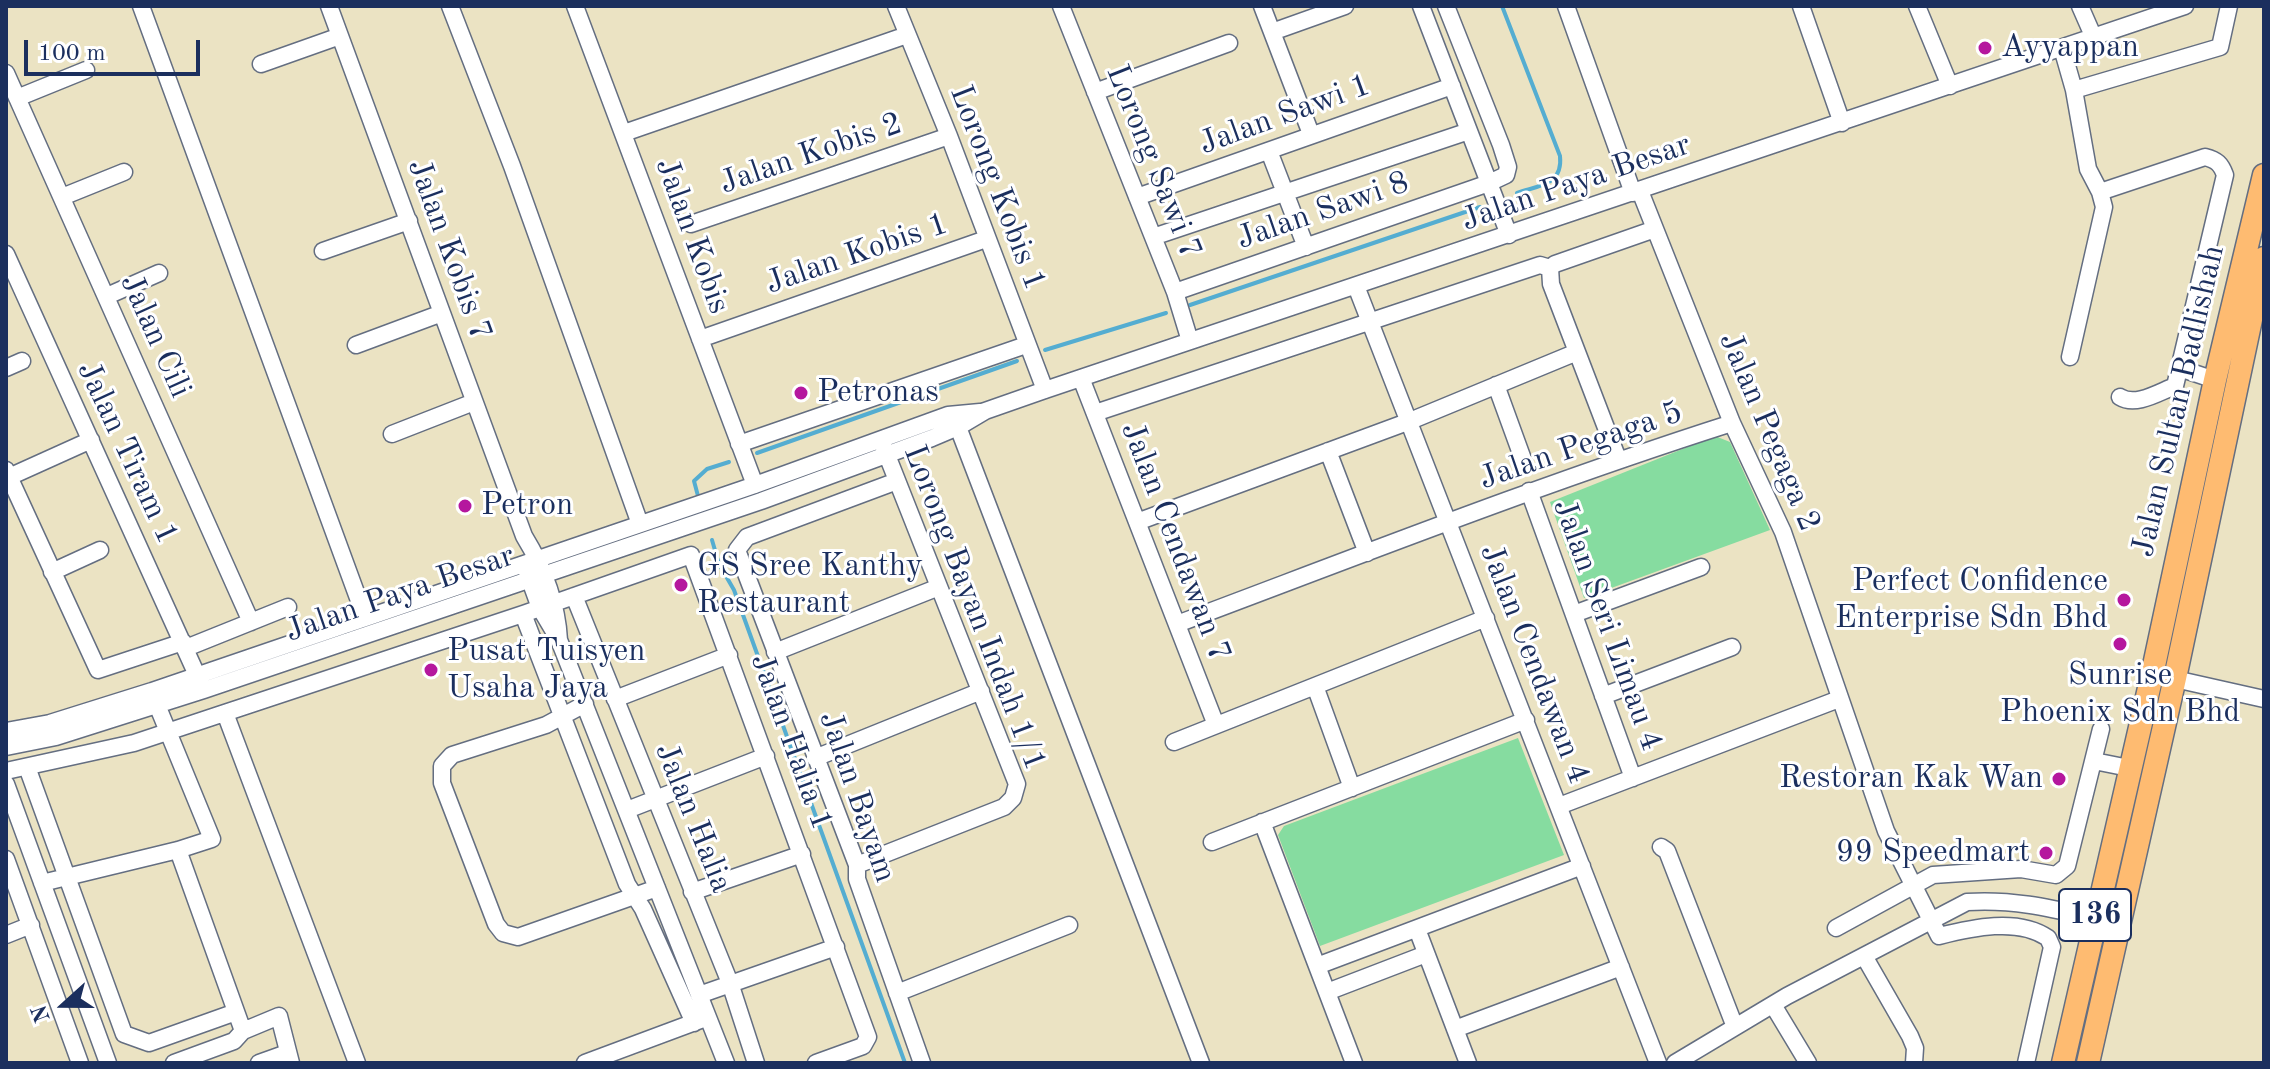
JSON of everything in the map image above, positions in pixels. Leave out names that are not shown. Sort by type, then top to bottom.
[{"type":"main road","name":"Jalan Sultan Badlishah","points":[[2088,1063],[2164,677],[2215,380],[2264,175]]},
{"type":"main road","name":"Jalan Sultan Badlishah","points":[[2063,1063],[2129,768],[2164,677],[2256,328],[2264,258]]},
{"type":"street","points":[[141,6],[365,617]]},
{"type":"street","name":"Jalan Kobis 7","points":[[329,6],[520,525],[559,640],[699,995],[701,1020]]},
{"type":"street","points":[[450,6],[512,166],[640,524]]},
{"type":"street","name":"Jalan Kobis","points":[[575,6],[770,527]]},
{"type":"street","name":"Lorong Kobis 1","points":[[896,6],[1045,390]]},
{"type":"street","name":"Lorong Sawi 7","points":[[1061,6],[1175,292],[1190,341]]},
{"type":"street","points":[[1262,6],[1311,134]]},
{"type":"street","points":[[1272,32],[1345,6]]},
{"type":"street","points":[[1421,6],[1509,235]]},
{"type":"street","points":[[1446,6],[1508,167],[1506,175],[1489,183]]},
{"type":"street","name":"Jalan Pegaga 2","points":[[1566,6],[1637,192],[1655,229],[1732,423],[1783,532],[1886,831],[1939,936],[2004,926],[2031,930],[2048,938],[2052,947],[2026,1063]]},
{"type":"street","points":[[1801,6],[1842,123]]},
{"type":"street","points":[[1917,6],[1950,86]]},
{"type":"street","points":[[2080,6],[2094,38]]},
{"type":"street","name":"Jalan Paya Besar","points":[[200,682],[365,617],[640,524],[887,455],[958,427],[985,411],[1045,390],[2185,6]]},
{"type":"street","points":[[2074,90],[2220,47],[2229,6]]},
{"type":"street","points":[[624,133],[907,35]]},
{"type":"street","points":[[261,64],[340,36]]},
{"type":"street","points":[[1095,92],[1229,43]]},
{"type":"street","points":[[2062,48],[2074,90],[2088,169],[2104,207],[2070,357]]},
{"type":"street","points":[[17,98],[86,70]]},
{"type":"street","name":"Jalan Cili","points":[[6,73],[251,622]]},
{"type":"street","name":"Jalan Sawi 1","points":[[1137,197],[1452,86]]},
{"type":"street","points":[[1153,237],[1469,131]]},
{"type":"street","name":"Jalan Kobis 2","points":[[691,224],[949,136]]},
{"type":"street","points":[[1269,151],[1306,247]]},
{"type":"street","points":[[2100,192],[2205,157],[2216,160],[2225,175],[2175,386],[2143,399],[2127,401],[2120,397]]},
{"type":"street","points":[[62,197],[124,172]]},
{"type":"street","name":"Jalan Sawi 8","points":[[1175,292],[1489,183]]},
{"type":"street","points":[[323,251],[409,221]]},
{"type":"street","points":[[1550,268],[1655,229]]},
{"type":"street","name":"Jalan Kobis 1","points":[[700,339],[986,239]]},
{"type":"street","name":"Jalan Tiram 1","points":[[6,254],[200,682]]},
{"type":"street","points":[[1095,413],[1540,265],[1550,268]]},
{"type":"street","points":[[1550,268],[1551,284],[1618,459]]},
{"type":"street","points":[[107,296],[159,273]]},
{"type":"street","name":"Jalan Cendawan 4","points":[[1356,286],[1658,1063]]},
{"type":"street","points":[[356,345],[442,313]]},
{"type":"street","points":[[739,444],[1026,345]]},
{"type":"street","points":[[1137,522],[1410,421],[1577,352]]},
{"type":"street","points":[[2179,368],[2215,380]]},
{"type":"street","name":"Jalan Cendawan 7","points":[[1081,378],[1216,725]]},
{"type":"street","points":[[1496,385],[1524,462]]},
{"type":"street","points":[[392,434],[474,402]]},
{"type":"street","name":"Jalan Paya Besar","points":[[6,747],[56,737],[200,682],[537,578],[758,493],[880,437],[948,415],[985,411]]},
{"type":"street","name":"Jalan Pegaga 5","points":[[1177,624],[1529,491],[1732,423]]},
{"type":"street","points":[[958,427],[1201,1063]]},
{"type":"street","name":"Lorong Bayan Indah 1/1","points":[[857,865],[1004,807],[1013,798],[1017,784],[880,437]]},
{"type":"street","points":[[91,440],[8,474],[98,670],[184,645],[288,607]]},
{"type":"street","points":[[1328,451],[1367,553]]},
{"type":"street","points":[[770,527],[897,481]]},
{"type":"street","name":"Jalan Seri Limau 4","points":[[1529,491],[1633,778]]},
{"type":"street","name":"Jalan Bayam","points":[[770,527],[747,537],[737,550],[857,865],[857,879],[922,1063]]},
{"type":"street","points":[[52,572],[100,550]]},
{"type":"street","name":"Jalan Halia 1","points":[[6,771],[90,755],[169,732],[691,555],[868,1037],[867,1042],[816,1063]]},
{"type":"street","points":[[1574,614],[1701,567]]},
{"type":"street","points":[[775,652],[939,587]]},
{"type":"street","name":"Jalan Halia","points":[[574,596],[730,983],[756,1063]]},
{"type":"street","points":[[523,614],[560,716],[634,896],[726,1063]]},
{"type":"street","points":[[1174,742],[1486,618]]},
{"type":"street","points":[[1603,696],[1732,647]]},
{"type":"street","points":[[615,699],[729,655]]},
{"type":"street","points":[[2164,677],[2264,699]]},
{"type":"street","points":[[1315,686],[1352,788]]},
{"type":"street","points":[[815,758],[981,691]]},
{"type":"street","points":[[42,883],[212,839],[154,698]]},
{"type":"street","name":"Jalan Paya Besar","points":[[6,731],[154,698]]},
{"type":"street","points":[[1559,806],[1839,699]]},
{"type":"street","points":[[585,704],[546,725],[452,755],[442,766],[442,783],[496,924],[503,933],[518,937],[657,888]]},
{"type":"street","points":[[225,713],[357,1063]]},
{"type":"street","points":[[1212,842],[1526,720]]},
{"type":"street","points":[[1836,928],[1933,875],[1992,869],[2021,869],[2056,875],[2067,866],[2101,729]]},
{"type":"street","points":[[627,810],[766,756]]},
{"type":"street","points":[[2094,761],[2129,768]]},
{"type":"street","points":[[27,767],[124,1034],[149,1043],[236,1012]]},
{"type":"street","points":[[6,784],[108,1063]]},
{"type":"street","points":[[1262,822],[1354,1063]]},
{"type":"street","points":[[1661,847],[1667,851],[1735,1027]]},
{"type":"street","points":[[178,850],[243,1031]]},
{"type":"street","points":[[692,892],[802,854]]},
{"type":"street","points":[[6,859],[80,1063]]},
{"type":"street","points":[[1317,966],[1582,866]]},
{"type":"street","points":[[1684,1061],[1773,1005],[1967,902],[1999,900],[2032,904],[2094,918]]},
{"type":"street","points":[[6,935],[31,925]]},
{"type":"street","points":[[897,993],[1069,925]]},
{"type":"street","points":[[1417,929],[1468,1063]]},
{"type":"street","points":[[699,995],[836,947]]},
{"type":"street","points":[[1327,992],[1426,954]]},
{"type":"street","points":[[1864,956],[1910,1036],[1915,1048],[1914,1063]]},
{"type":"street","points":[[1455,1029],[1621,967]]},
{"type":"street","points":[[1773,1005],[1808,1063]]},
{"type":"street","points":[[174,1063],[234,1041],[243,1031],[279,1016],[289,1058],[259,1063]]},
{"type":"street","points":[[585,1063],[701,1020]]},
{"type":"green space","points":[[1715,436],[1730,442],[1770,530],[1584,598],[1550,502]]},
{"type":"green space","points":[[1518,738],[1564,855],[1320,946],[1278,835],[1284,826]]},
{"type":"waterway","points":[[1502,6],[1560,156],[1560,166],[1554,178],[1517,193]]},
{"type":"waterway","points":[[1190,305],[1480,207]]},
{"type":"waterway","points":[[1045,350],[1166,313]]},
{"type":"waterway","points":[[757,453],[1017,361]]},
{"type":"waterway","points":[[698,496],[694,481],[707,469],[729,462]]},
{"type":"waterway","points":[[712,540],[719,564],[734,590],[905,1063]]},
{"type":"place","name":"Ayyappan","points":[[1985,48]]},
{"type":"place","name":"Petronas","points":[[801,393]]},
{"type":"place","name":"Petron","points":[[465,506]]},
{"type":"place","name":"GS Sree Kanthy Restaurant","points":[[681,585]]},
{"type":"place","name":"Perfect Confidence Enterprise Sdn Bhd","points":[[2124,600]]},
{"type":"place","name":"Sunrise Phoenix Sdn Bhd","points":[[2120,644]]},
{"type":"place","name":"Pusat Tuisyen Usaha Jaya","points":[[431,670]]},
{"type":"place","name":"Restoran Kak Wan","points":[[2059,779]]},
{"type":"place","name":"99 Speedmart","points":[[2046,853]]}]
